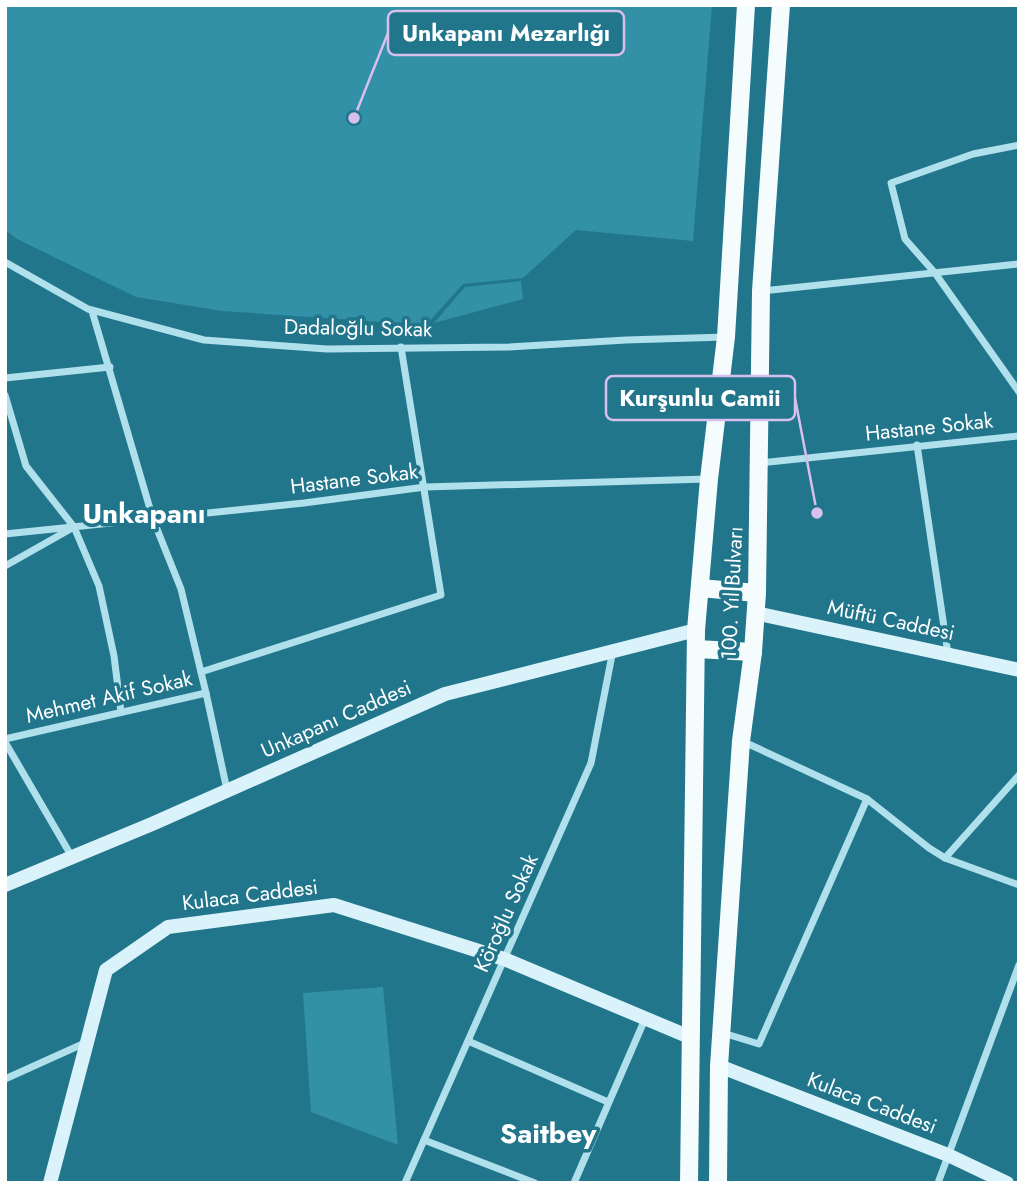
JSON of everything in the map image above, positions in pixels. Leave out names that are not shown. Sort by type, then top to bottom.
[{"type":"main road","name":"100. Yıl Bulvarı","points":[[688,1183],[696,629],[709,479],[726,337],[746,5]]},
{"type":"main road","name":"100. Yıl Bulvarı","points":[[718,1183],[719,1066],[741,741],[753,652],[757,593],[761,291],[781,5]]},
{"type":"main road","points":[[700,588],[757,593]]},
{"type":"main road","name":"Müftü Caddesi","points":[[755,613],[1019,670]]},
{"type":"main road","name":"Unkapanı Caddesi","points":[[5,884],[445,694],[696,629]]},
{"type":"main road","points":[[696,649],[753,652]]},
{"type":"main road","name":"Kulaca Caddesi","points":[[50,1183],[106,970],[168,927],[334,905],[504,959],[692,1038]]},
{"type":"main road","name":"Kulaca Caddesi","points":[[719,1066],[948,1155],[1007,1183]]},
{"type":"street","points":[[1019,145],[972,154],[891,183],[905,239],[935,272],[1019,392]]},
{"type":"street","name":"Dadaloğlu Sokak","points":[[5,262],[92,311],[204,340],[327,349],[509,347],[726,337]]},
{"type":"street","points":[[761,291],[1019,264]]},
{"type":"street","points":[[92,311],[153,519],[181,589],[206,693]]},
{"type":"street","points":[[201,672],[441,595],[401,347]]},
{"type":"street","points":[[5,378],[110,367]]},
{"type":"street","points":[[5,395],[26,466],[74,527],[99,586],[114,656],[121,712]]},
{"type":"street","name":"Hastane Sokak","points":[[759,463],[1019,436]]},
{"type":"street","points":[[917,445],[948,654]]},
{"type":"street","name":"Hastane Sokak","points":[[5,534],[425,487],[709,479]]},
{"type":"street","points":[[5,566],[74,527]]},
{"type":"street","name":"Köroğlu Sokak","points":[[405,1183],[591,763],[613,650]]},
{"type":"street","name":"Mehmet Akif Sokak","points":[[5,740],[206,693],[227,790]]},
{"type":"street","points":[[5,740],[72,857]]},
{"type":"street","points":[[741,741],[867,799],[945,858],[1019,885]]},
{"type":"street","points":[[945,858],[1019,775]]},
{"type":"street","points":[[723,1033],[759,1044],[867,799]]},
{"type":"street","points":[[938,1183],[1019,965]]},
{"type":"street","points":[[574,1183],[645,1020]]},
{"type":"street","points":[[5,1079],[88,1041]]},
{"type":"street","points":[[468,1041],[608,1102]]},
{"type":"street","points":[[424,1140],[535,1183]]},
{"type":"shaded area","points":[[5,5],[712,5],[693,241],[576,230],[523,278],[463,284],[426,325],[222,311],[136,297],[17,239],[5,230]]},
{"type":"shaded area","points":[[521,281],[523,299],[434,323],[465,287]]},
{"type":"shaded area","points":[[383,987],[398,1145],[311,1112],[303,993]]},
{"type":"place","name":"Unkapanı Mezarlığı","points":[[354,118]]},
{"type":"place","name":"Kurşunlu Camii","points":[[817,513]]},
{"type":"district","name":"Unkapanı","points":[[144,513]]},
{"type":"district","name":"Saitbey","points":[[548,1133]]}]
